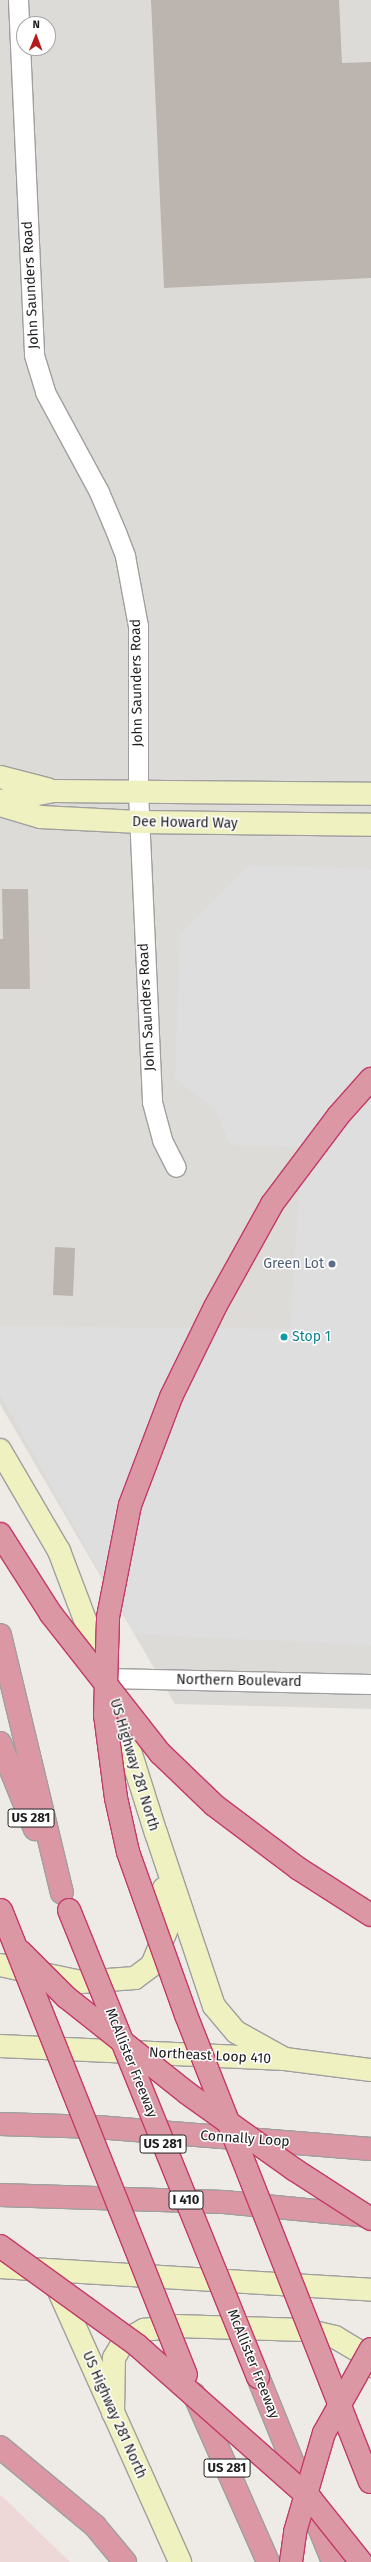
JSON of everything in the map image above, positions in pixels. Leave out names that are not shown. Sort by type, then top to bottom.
[{"type":"highway","points":[[370,2484],[186,2015],[128,1852],[116,1798],[105,1715],[108,1617],[130,1506],[171,1397],[215,1306],[272,1204],[338,1116],[371,1078]]},
{"type":"highway","points":[[0,1534],[51,1614],[160,1753],[214,1804],[299,1869],[371,1915]]},
{"type":"highway","points":[[0,1635],[65,1902]]},
{"type":"highway","name":"McAllister Freeway","points":[[0,1743],[333,2562]]},
{"type":"highway","name":"US 281","points":[[0,1909],[186,2374],[268,2562]]},
{"type":"highway","points":[[0,1931],[66,1996],[187,2092],[295,2170],[371,2219]]},
{"type":"highway","name":"Connally Loop","points":[[0,2124],[97,2127],[371,2149]]},
{"type":"highway","name":"I 410","points":[[0,2195],[224,2202],[371,2216]]},
{"type":"highway","points":[[0,2246],[138,2346],[310,2498],[361,2562]]},
{"type":"highway","points":[[292,2562],[295,2532],[324,2433],[371,2349]]},
{"type":"highway","points":[[0,2447],[95,2526],[125,2562]]},
{"type":"main road","points":[[0,777],[54,791]]},
{"type":"main road","points":[[0,801],[54,791],[371,794]]},
{"type":"main road","name":"Dee Howard Way","points":[[0,805],[40,817],[139,822],[371,825]]},
{"type":"main road","points":[[0,822],[40,817]]},
{"type":"main road","name":"US Highway 281 North","points":[[0,1450],[59,1551],[107,1678],[156,1833],[214,2006],[236,2032],[285,2059]]},
{"type":"main road","points":[[0,1965],[81,1982],[135,1978],[152,1964],[169,1924],[156,1833]]},
{"type":"main road","name":"Northeast Loop 410","points":[[0,2046],[285,2059],[371,2070]]},
{"type":"main road","points":[[0,2267],[48,2268],[371,2290]]},
{"type":"main road","name":"US Highway 281 North","points":[[48,2268],[180,2562]]},
{"type":"main road","points":[[113,2413],[114,2358],[124,2341],[144,2330],[175,2326],[305,2330],[335,2337],[360,2352],[371,2366]]},
{"type":"street","name":"John Saunders Road","points":[[18,0],[34,355],[45,392],[99,492],[125,556],[138,626],[138,792],[152,1102],[162,1140],[176,1167]]},
{"type":"street","name":"Northern Boulevard","points":[[107,1678],[371,1684]]},
{"type":"shaded area","points":[[0,0],[371,0],[371,1709],[175,1704],[0,1404]]},
{"type":"shaded area","name":"Green Lot","points":[[250,865],[371,869],[371,1645],[135,1634],[0,1394],[0,1326],[290,1329],[302,1147],[230,1145],[215,1109],[175,1079],[180,934]]},
{"type":"shaded area","points":[[0,2495],[4,2498],[70,2562],[0,2562]]},
{"type":"building","points":[[151,0],[339,0],[342,63],[371,62],[371,278],[164,288]]},
{"type":"building","points":[[2,889],[28,889],[30,989],[0,989],[0,939],[3,939]]},
{"type":"building","points":[[55,1247],[75,1248],[73,1296],[53,1295]]},
{"type":"place","name":"Green Lot","points":[[332,1264]]},
{"type":"place","name":"Stop 1","points":[[284,1337]]}]
